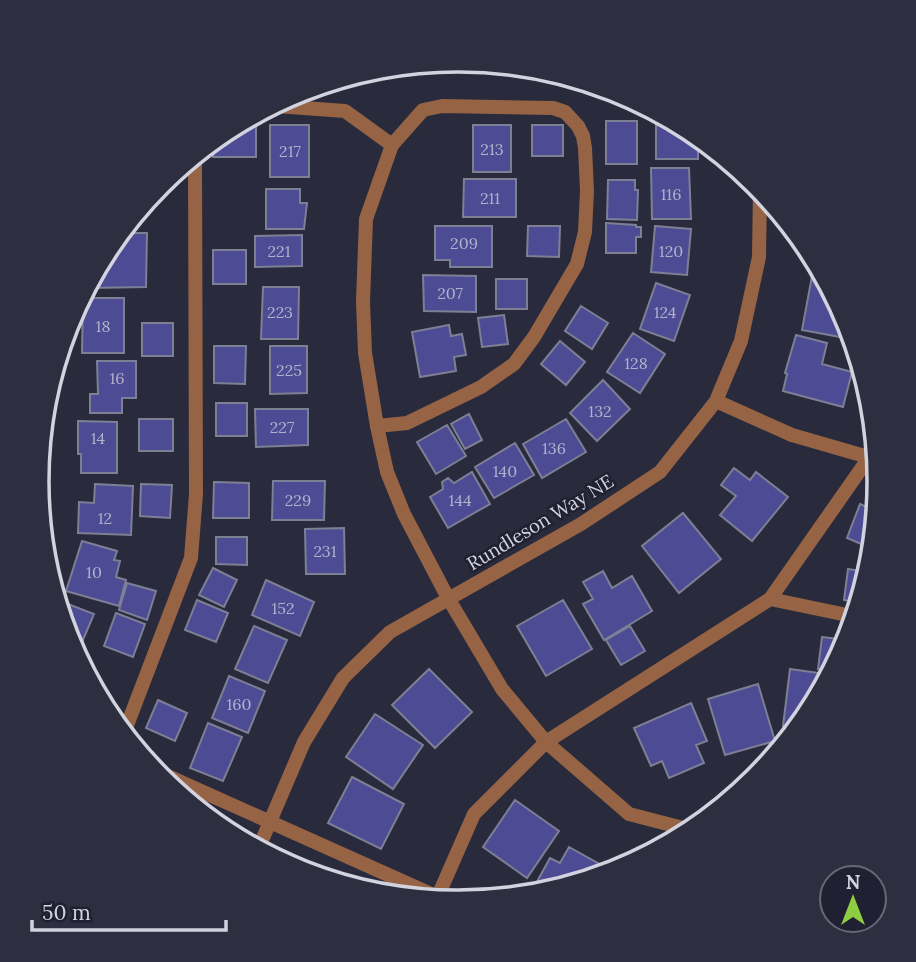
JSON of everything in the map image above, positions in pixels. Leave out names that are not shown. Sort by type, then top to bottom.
[{"type":"street","points":[[377,426],[407,424],[481,387],[514,364],[534,337],[577,264],[585,232],[585,148],[578,126],[565,112],[553,107],[442,106],[423,110],[391,145],[366,219],[363,302],[365,353],[377,426],[387,472],[404,514],[448,598],[502,689],[546,742],[629,814],[676,826]]},
{"type":"street","points":[[292,107],[345,111],[391,145]]},
{"type":"street","points":[[128,722],[186,577],[194,540],[195,168]]},
{"type":"street","name":"Rundleson Way NE","points":[[262,840],[304,742],[343,678],[390,632],[581,524],[660,472],[716,401],[741,341],[759,257],[760,205]]},
{"type":"street","points":[[716,401],[792,435],[866,453]]},
{"type":"street","points":[[443,889],[474,814],[546,742],[770,599],[866,462]]},
{"type":"street","points":[[770,599],[844,614]]},
{"type":"street","points":[[182,783],[419,888]]},
{"type":"building","points":[[606,121],[637,121],[637,164],[606,164]]},
{"type":"building","points":[[656,123],[698,150],[698,159],[656,159]]},
{"type":"building","points":[[270,125],[309,125],[309,177],[270,177]]},
{"type":"building","points":[[473,125],[511,125],[511,172],[473,172]]},
{"type":"building","points":[[532,125],[563,125],[563,156],[532,156]]},
{"type":"building","points":[[256,126],[256,157],[213,157],[213,154],[231,141]]},
{"type":"building","points":[[651,168],[689,168],[691,219],[652,219]]},
{"type":"building","points":[[464,179],[516,179],[516,217],[463,217]]},
{"type":"building","points":[[608,180],[635,180],[635,190],[638,190],[637,220],[607,219]]},
{"type":"building","points":[[266,189],[300,189],[300,203],[307,203],[304,229],[266,229]]},
{"type":"building","points":[[606,223],[641,227],[641,237],[636,237],[636,253],[606,253]]},
{"type":"building","points":[[435,226],[492,226],[492,267],[450,267],[450,260],[435,260]]},
{"type":"building","points":[[528,226],[560,226],[559,257],[527,256]]},
{"type":"building","points":[[655,226],[691,229],[687,275],[651,272]]},
{"type":"building","points":[[133,233],[147,233],[146,287],[98,288]]},
{"type":"building","points":[[302,235],[302,266],[255,267],[255,236]]},
{"type":"building","points":[[213,250],[246,250],[246,284],[213,284]]},
{"type":"building","points":[[423,275],[476,276],[476,312],[424,311]]},
{"type":"building","points":[[812,276],[840,337],[802,330]]},
{"type":"building","points":[[496,279],[527,279],[527,309],[496,309]]},
{"type":"building","points":[[656,283],[690,295],[674,341],[640,329]]},
{"type":"building","points":[[263,287],[299,287],[298,339],[261,339]]},
{"type":"building","points":[[92,298],[124,298],[124,353],[82,353],[83,318]]},
{"type":"building","points":[[581,306],[608,323],[592,349],[565,331]]},
{"type":"building","points":[[504,315],[508,344],[482,347],[478,318]]},
{"type":"building","points":[[142,323],[173,323],[173,356],[142,356]]},
{"type":"building","points":[[449,325],[451,336],[462,334],[466,355],[454,357],[456,371],[420,377],[412,332]]},
{"type":"building","points":[[633,333],[665,354],[640,393],[607,372]]},
{"type":"building","points":[[796,335],[827,343],[822,364],[852,372],[843,407],[783,391],[785,373]]},
{"type":"building","points":[[560,341],[585,362],[566,385],[541,364]]},
{"type":"building","points":[[214,346],[246,346],[245,384],[214,383]]},
{"type":"building","points":[[270,346],[307,346],[307,393],[270,394]]},
{"type":"building","points":[[97,361],[136,361],[136,398],[122,398],[122,413],[90,413],[90,394],[98,394]]},
{"type":"building","points":[[603,380],[630,409],[597,441],[570,413]]},
{"type":"building","points":[[216,403],[247,403],[247,436],[216,436]]},
{"type":"building","points":[[255,409],[308,409],[308,445],[256,447]]},
{"type":"building","points":[[469,414],[482,440],[465,449],[451,424]]},
{"type":"building","points":[[139,419],[173,419],[173,451],[139,451]]},
{"type":"building","points":[[566,419],[586,452],[542,478],[523,444]]},
{"type":"building","points":[[78,421],[117,422],[117,473],[81,473]]},
{"type":"building","points":[[447,425],[466,456],[436,474],[417,442]]},
{"type":"building","points":[[515,443],[534,475],[494,498],[475,467]]},
{"type":"building","points":[[734,468],[750,480],[756,472],[788,497],[752,541],[720,515],[736,496],[721,485]]},
{"type":"building","points":[[472,472],[490,504],[448,528],[430,497],[443,489],[442,482],[448,478],[454,483]]},
{"type":"building","points":[[273,481],[325,481],[324,520],[272,520]]},
{"type":"building","points":[[214,482],[249,483],[249,518],[213,518]]},
{"type":"building","points":[[95,484],[133,486],[131,535],[78,533],[79,502],[94,503]]},
{"type":"building","points":[[141,484],[172,485],[170,518],[140,516]]},
{"type":"building","points":[[860,504],[866,507],[862,544],[847,538]]},
{"type":"building","points":[[683,513],[721,559],[679,593],[642,546]]},
{"type":"building","points":[[344,528],[345,574],[306,574],[305,529]]},
{"type":"building","points":[[216,537],[247,537],[247,565],[216,564]]},
{"type":"building","points":[[82,541],[117,551],[114,560],[120,561],[116,577],[126,580],[119,606],[66,591]]},
{"type":"building","points":[[213,568],[237,580],[224,607],[199,595]]},
{"type":"building","points":[[848,569],[857,570],[849,601],[844,600]]},
{"type":"building","points":[[603,571],[612,588],[632,576],[652,611],[604,640],[583,604],[593,599],[583,582]]},
{"type":"building","points":[[266,580],[314,602],[300,636],[252,615]]},
{"type":"building","points":[[127,583],[156,591],[147,620],[119,610]]},
{"type":"building","points":[[197,600],[228,613],[216,642],[185,630]]},
{"type":"building","points":[[563,600],[592,649],[546,676],[517,626]]},
{"type":"building","points":[[69,604],[94,614],[82,642]]},
{"type":"building","points":[[116,613],[145,624],[133,657],[104,646]]},
{"type":"building","points":[[254,626],[287,640],[268,683],[235,669]]},
{"type":"building","points":[[630,626],[645,651],[621,665],[606,640]]},
{"type":"building","points":[[822,637],[836,639],[821,669],[818,669]]},
{"type":"building","points":[[429,669],[472,712],[435,748],[392,705]]},
{"type":"building","points":[[790,669],[819,673],[798,708],[783,726]]},
{"type":"building","points":[[229,676],[265,691],[248,733],[212,718]]},
{"type":"building","points":[[758,684],[775,740],[725,755],[708,699]]},
{"type":"building","points":[[158,700],[187,713],[175,741],[146,728]]},
{"type":"building","points":[[691,703],[707,741],[696,745],[704,763],[669,778],[662,761],[651,766],[634,728]]},
{"type":"building","points":[[375,714],[423,745],[393,789],[346,757]]},
{"type":"building","points":[[208,723],[242,737],[223,781],[190,768]]},
{"type":"building","points":[[352,777],[404,804],[381,849],[328,823]]},
{"type":"building","points":[[515,800],[559,831],[527,878],[483,847]]},
{"type":"building","points":[[569,847],[600,864],[537,882],[550,858],[560,863]]}]
